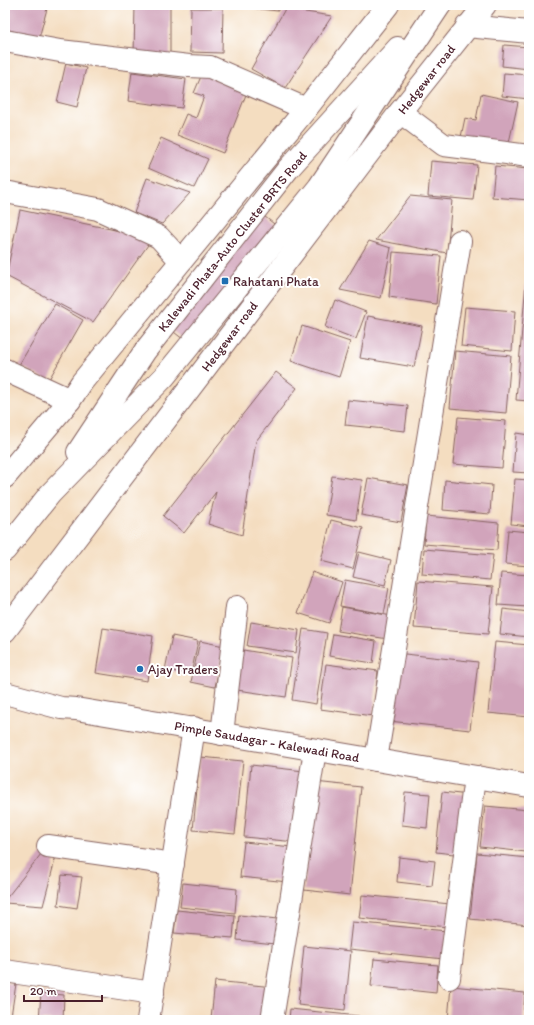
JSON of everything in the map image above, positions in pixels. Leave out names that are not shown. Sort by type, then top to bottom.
[{"type":"street","points":[[5,478],[306,109],[388,5]]},
{"type":"street","name":"Kalewadi Phata-Auto Cluster BRTS Road","points":[[50,494],[164,377],[314,193],[438,5]]},
{"type":"street","name":"Kalewadi Phata-Auto Cluster BRTS Road","points":[[5,550],[50,494],[145,351],[288,169],[438,5]]},
{"type":"street","name":"Hedgewar road","points":[[5,631],[400,112],[485,5]]},
{"type":"street","points":[[467,26],[529,32]]},
{"type":"street","points":[[5,41],[60,51],[189,66],[210,67],[306,109]]},
{"type":"street","points":[[400,112],[444,145],[529,156]]},
{"type":"street","points":[[5,192],[98,208],[159,237],[181,261]]},
{"type":"street","points":[[376,760],[460,241]]},
{"type":"street","points":[[5,370],[70,400]]},
{"type":"street","points":[[222,734],[237,607]]},
{"type":"street","name":"Pimple Saudagar - Kalewadi Road","points":[[5,694],[61,708],[76,709],[194,728],[529,786]]},
{"type":"street","points":[[148,1020],[194,728]]},
{"type":"street","points":[[272,1020],[315,750]]},
{"type":"street","points":[[449,978],[475,777]]},
{"type":"street","points":[[48,846],[173,864]]},
{"type":"street","points":[[5,971],[153,993]]},
{"type":"building","points":[[7,5],[48,5],[39,38],[5,29],[5,12]]},
{"type":"building","points":[[135,5],[170,5],[170,57],[134,56]]},
{"type":"building","points":[[278,5],[278,11],[232,6]]},
{"type":"building","points":[[301,5],[322,5],[322,9]]},
{"type":"building","points":[[191,8],[223,8],[222,53],[190,52]]},
{"type":"building","points":[[285,9],[332,16],[285,88],[251,69]]},
{"type":"building","points":[[504,45],[529,47],[529,69],[502,66]]},
{"type":"building","points":[[66,63],[86,68],[77,107],[57,102]]},
{"type":"building","points":[[132,72],[186,79],[182,108],[128,101]]},
{"type":"building","points":[[504,73],[529,75],[529,99],[502,96]]},
{"type":"building","points":[[202,74],[247,92],[223,153],[177,135],[186,114],[196,118],[204,96],[194,93]]},
{"type":"building","points":[[481,94],[518,102],[508,147],[461,137],[465,118],[476,120]]},
{"type":"building","points":[[161,138],[208,159],[194,188],[148,168]]},
{"type":"building","points":[[431,161],[477,165],[473,200],[428,196]]},
{"type":"building","points":[[495,166],[529,169],[529,200],[492,197]]},
{"type":"building","points":[[147,178],[190,193],[162,224],[134,213]]},
{"type":"building","points":[[410,196],[452,200],[447,253],[376,240]]},
{"type":"building","points":[[20,210],[153,238],[93,322],[6,276]]},
{"type":"building","points":[[260,213],[278,227],[188,343],[170,329]]},
{"type":"building","points":[[369,241],[391,248],[381,298],[340,290]]},
{"type":"building","points":[[393,252],[441,256],[436,304],[389,297]]},
{"type":"building","points":[[527,270],[529,270],[529,401],[516,400]]},
{"type":"building","points":[[335,300],[366,312],[356,339],[325,327]]},
{"type":"building","points":[[55,304],[83,320],[48,381],[19,365]]},
{"type":"building","points":[[465,307],[515,311],[512,351],[461,346]]},
{"type":"building","points":[[368,316],[422,326],[414,367],[360,358]]},
{"type":"building","points":[[302,326],[350,342],[339,377],[291,361]]},
{"type":"building","points":[[455,351],[511,356],[506,413],[450,408]]},
{"type":"building","points":[[276,372],[297,388],[256,441],[242,535],[208,524],[216,492],[184,533],[163,516]]},
{"type":"building","points":[[348,400],[408,406],[405,431],[345,425]]},
{"type":"building","points":[[458,417],[506,421],[502,468],[453,464]]},
{"type":"building","points":[[516,433],[529,435],[529,473],[513,472]]},
{"type":"building","points":[[332,476],[362,480],[356,520],[326,515]]},
{"type":"building","points":[[368,478],[408,485],[401,522],[361,515]]},
{"type":"building","points":[[515,479],[529,480],[529,526],[511,524]]},
{"type":"building","points":[[445,480],[492,485],[490,514],[443,510]]},
{"type":"building","points":[[426,516],[499,523],[497,550],[424,544]]},
{"type":"building","points":[[331,520],[363,528],[353,569],[321,561]]},
{"type":"building","points":[[508,530],[529,532],[529,566],[505,564]]},
{"type":"building","points":[[424,549],[493,555],[490,580],[422,574]]},
{"type":"building","points":[[359,552],[391,560],[385,585],[353,577]]},
{"type":"building","points":[[312,572],[342,582],[329,623],[298,613]]},
{"type":"building","points":[[501,573],[529,575],[528,607],[498,605]]},
{"type":"building","points":[[345,580],[389,588],[384,614],[340,606]]},
{"type":"building","points":[[418,581],[493,587],[488,634],[414,628]]},
{"type":"building","points":[[342,607],[392,616],[388,639],[338,631]]},
{"type":"building","points":[[503,609],[529,612],[529,637],[500,634]]},
{"type":"building","points":[[251,622],[299,630],[296,653],[247,646]]},
{"type":"building","points":[[103,628],[153,636],[147,681],[96,673]]},
{"type":"building","points":[[303,629],[327,633],[316,704],[292,700]]},
{"type":"building","points":[[333,634],[376,641],[373,663],[329,656]]},
{"type":"building","points":[[172,636],[198,641],[191,674],[165,670]]},
{"type":"building","points":[[200,641],[224,646],[215,687],[191,682]]},
{"type":"building","points":[[495,642],[529,645],[529,717],[488,713]]},
{"type":"building","points":[[237,649],[292,658],[286,697],[230,689]]},
{"type":"building","points":[[396,653],[478,662],[470,730],[389,721]]},
{"type":"building","points":[[326,664],[378,671],[373,716],[320,709]]},
{"type":"building","points":[[200,757],[243,761],[235,834],[193,830]]},
{"type":"building","points":[[251,765],[304,771],[296,842],[244,837]]},
{"type":"building","points":[[315,782],[361,787],[350,895],[304,890]]},
{"type":"building","points":[[405,792],[430,794],[427,828],[402,825]]},
{"type":"building","points":[[442,792],[469,795],[463,855],[436,852]]},
{"type":"building","points":[[485,806],[529,810],[526,852],[480,847]]},
{"type":"building","points":[[244,842],[292,847],[288,882],[240,877]]},
{"type":"building","points":[[477,853],[529,858],[529,925],[470,919]]},
{"type":"building","points":[[41,854],[56,856],[43,906],[5,903],[5,900]]},
{"type":"building","points":[[399,857],[435,861],[432,886],[397,882]]},
{"type":"building","points":[[62,875],[82,877],[77,908],[58,905]]},
{"type":"building","points":[[183,883],[237,889],[235,913],[180,907]]},
{"type":"building","points":[[362,895],[450,904],[448,927],[359,918]]},
{"type":"building","points":[[177,910],[235,916],[233,938],[174,933]]},
{"type":"building","points":[[239,915],[287,920],[284,945],[237,940]]},
{"type":"building","points":[[352,922],[447,931],[444,959],[349,949]]},
{"type":"building","points":[[304,946],[351,951],[345,1010],[298,1005]]},
{"type":"building","points":[[374,959],[438,965],[436,993],[371,986]]},
{"type":"building","points":[[215,981],[273,987],[269,1020],[211,1019]]},
{"type":"building","points":[[5,983],[16,984],[11,1016],[5,1015]]},
{"type":"building","points":[[451,986],[525,993],[523,1020],[448,1020]]},
{"type":"building","points":[[41,993],[64,995],[63,1020],[39,1020]]},
{"type":"building","points":[[290,1009],[359,1016],[359,1020],[289,1020]]},
{"type":"place","name":"Rahatani Phata","points":[[225,281]]},
{"type":"place","name":"Ajay Traders","points":[[140,669]]}]
